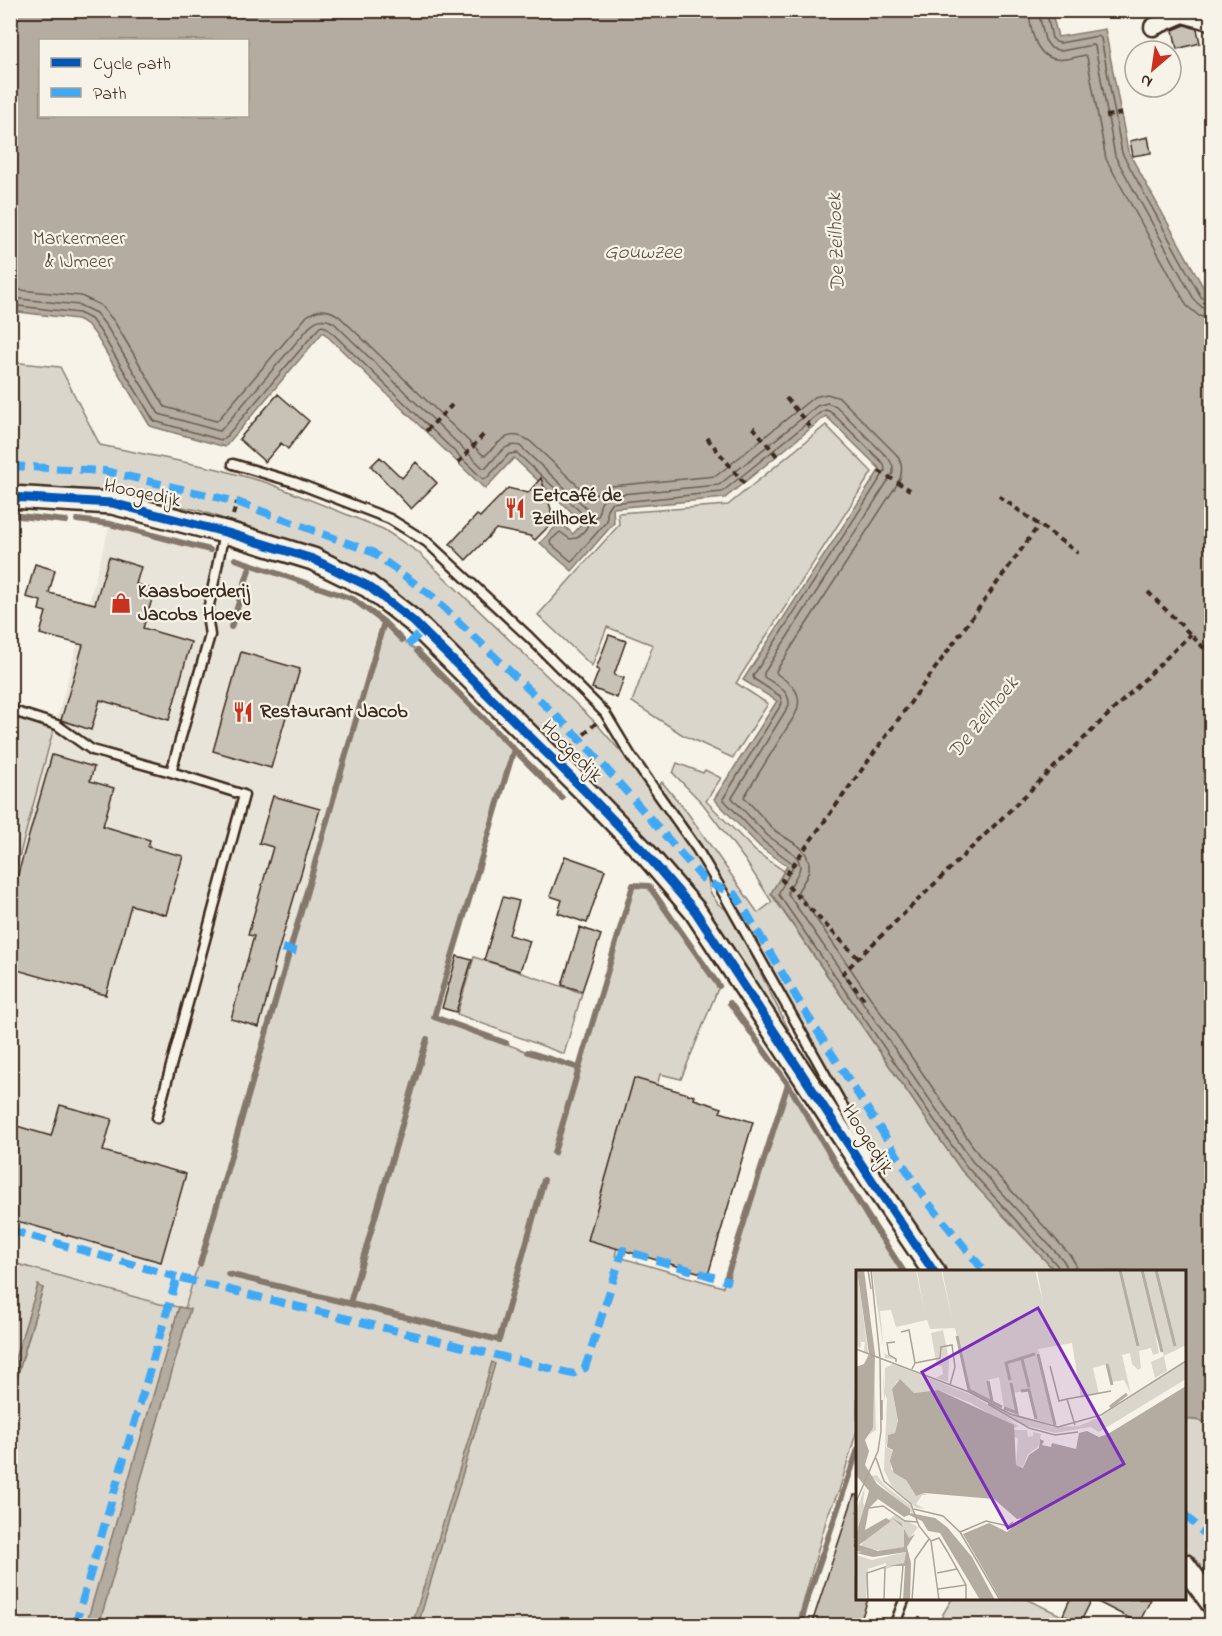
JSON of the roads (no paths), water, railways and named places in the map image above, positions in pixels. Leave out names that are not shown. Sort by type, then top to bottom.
[{"type":"street","points":[[1153,27],[1183,14],[1212,22]]},
{"type":"street","name":"Hoogedijk","points":[[10,497],[112,503],[313,559],[368,586],[423,630],[646,854],[695,911],[933,1270]]},
{"type":"street","points":[[1186,1567],[1212,1603]]},
{"type":"lane","points":[[233,464],[294,482],[390,519],[427,542],[529,637],[605,713],[631,756],[697,849],[721,889],[862,1142],[873,1182]]},
{"type":"lane","points":[[171,772],[210,635],[207,615],[224,533]]},
{"type":"lane","points":[[10,710],[57,725],[92,750],[244,795],[157,1118]]},
{"type":"lane","points":[[894,1626],[905,1600]]},
{"type":"water","name":"Gouwzee","points":[[1051,10],[1058,37],[1105,29],[1128,151],[1207,294],[1211,297],[1211,1423],[1186,1419],[1186,1270],[1054,1270],[961,1170],[771,893],[787,866],[760,847],[714,799],[777,701],[743,680],[880,469],[826,416],[725,498],[613,508],[614,523],[572,571],[540,543],[560,522],[573,534],[583,523],[514,458],[485,489],[323,332],[225,447],[150,426],[87,324],[77,319],[11,311],[11,11]]},
{"type":"water","points":[[38,1285],[43,1288],[11,1398],[11,1372]]},
{"type":"water","points":[[179,1307],[190,1309],[99,1625],[86,1625]]},
{"type":"water","points":[[492,1362],[495,1364],[418,1625],[412,1625]]},
{"type":"waterway","points":[[10,515],[66,521]]},
{"type":"waterway","points":[[77,520],[110,524],[210,550]]},
{"type":"waterway","points":[[235,559],[353,599],[384,622],[402,640]]},
{"type":"waterway","points":[[231,627],[251,564]]},
{"type":"waterway","points":[[200,1264],[384,622]]},
{"type":"waterway","points":[[417,651],[562,798]]},
{"type":"waterway","points":[[506,1043],[434,1017],[514,749]]},
{"type":"waterway","points":[[554,1153],[633,885],[649,886],[719,986]]},
{"type":"waterway","points":[[730,1003],[788,1084],[867,1216],[903,1270]]},
{"type":"waterway","points":[[350,1303],[427,1039]]},
{"type":"waterway","points":[[528,1052],[579,1068]]},
{"type":"waterway","points":[[727,1276],[788,1084]]},
{"type":"waterway","points":[[228,1274],[499,1340],[544,1180]]},
{"type":"waterway","points":[[800,1626],[856,1455]]},
{"type":"place","name":"Eetcafé de Zeilhoek","points":[[515,508]]},
{"type":"place","name":"Kaasboerderij Jacobs Hoeve","points":[[121,603]]},
{"type":"place","name":"Restaurant Jacob","points":[[243,712]]},
{"type":"park label","name":"Markermeer & IJmeer","points":[[79,250]]},
{"type":"water label","name":"De Zeilhoek","points":[[837,242]]},
{"type":"water label","name":"De Zeilhoek","points":[[984,718]]}]
